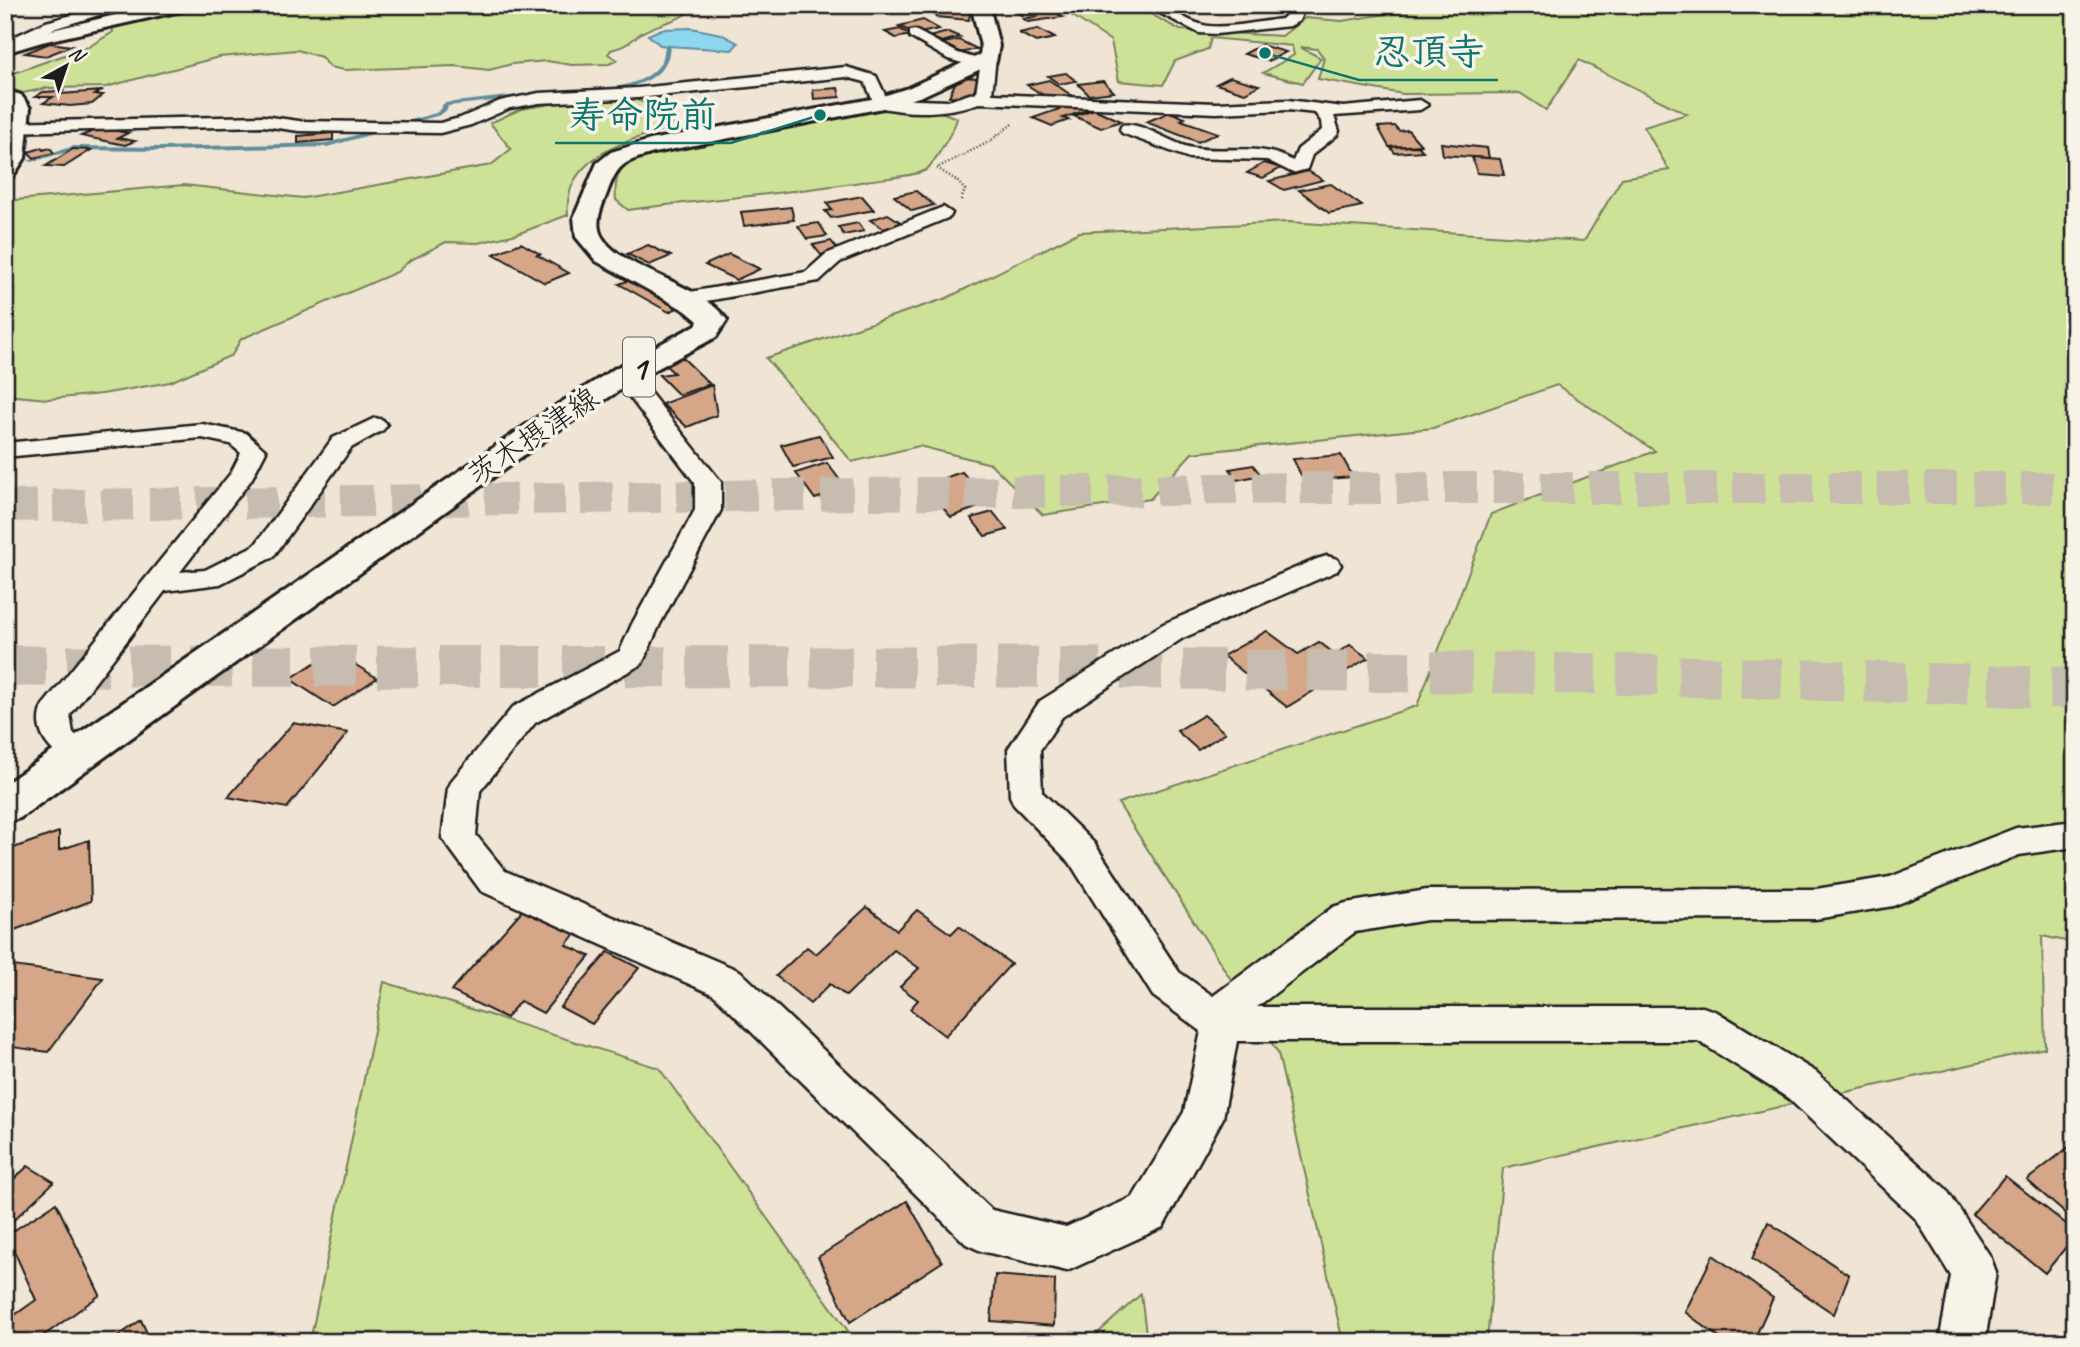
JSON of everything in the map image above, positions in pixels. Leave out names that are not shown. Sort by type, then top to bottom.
[{"type":"main road","points":[[6,46],[183,5]]},
{"type":"main road","points":[[979,5],[990,46],[983,61]]},
{"type":"main road","name":"茨木摂津線","points":[[5,806],[549,423],[624,375],[706,331],[713,320],[684,299],[605,256],[588,237],[586,217],[605,168],[619,157],[650,147],[881,103],[915,92],[983,61]]},
{"type":"main road","points":[[5,96],[14,99],[20,108],[10,126],[14,158],[5,171]]},
{"type":"street","points":[[6,46],[51,25],[125,5]]},
{"type":"street","points":[[1152,5],[1187,25],[1217,30],[1285,23],[1294,18],[1296,11],[1289,5]]},
{"type":"street","points":[[915,34],[953,56],[983,61],[984,94],[977,99]]},
{"type":"street","points":[[10,126],[263,121],[299,126],[439,128],[465,122],[506,104],[539,98],[638,93],[846,72],[871,79],[881,103],[903,106],[950,105],[977,99],[1216,108],[1274,106],[1343,112],[1420,105]]},
{"type":"street","points":[[1274,106],[1304,90]]},
{"type":"street","points":[[1128,129],[1189,153],[1271,155],[1293,168],[1301,165],[1304,153],[1331,131],[1329,120],[1321,110]]},
{"type":"street","points":[[684,299],[813,276],[833,258],[943,213]]},
{"type":"street","points":[[624,375],[708,482],[708,510],[646,624],[632,657],[524,715],[464,789],[459,838],[494,881],[727,983],[982,1229],[1067,1249],[1148,1212],[1203,1118],[1224,1010],[1346,918],[1427,905],[1815,904],[1893,891],[2016,842],[2075,834]]},
{"type":"street","points":[[157,583],[210,578],[264,551],[342,443],[375,425]]},
{"type":"street","points":[[5,450],[202,431],[238,438],[254,452],[242,475],[54,713],[59,739],[80,753]]},
{"type":"street","points":[[1327,565],[1173,631],[1051,709],[1024,749],[1026,796],[1082,853],[1166,984],[1221,1024],[1703,1024],[1802,1085],[1931,1204],[1975,1272],[1962,1342]]},
{"type":"path","points":[[943,213],[962,199],[965,190],[956,180],[937,168],[989,142],[1000,131],[1029,114],[1026,100]]},
{"type":"green space","points":[[207,5],[695,5],[683,16],[647,30],[624,46],[611,50],[608,54],[618,60],[609,64],[572,65],[547,61],[512,64],[489,70],[455,66],[344,70],[330,67],[321,57],[297,50],[219,57],[106,87],[47,88],[23,93],[5,87],[5,79],[11,74],[90,46],[113,32],[112,25]]},
{"type":"green space","points":[[1056,5],[1140,8],[1180,30],[1282,36],[1305,18],[1342,21],[1443,5],[2075,5],[2075,943],[2042,936],[2045,1048],[1503,1168],[1487,1342],[1343,1342],[1278,1053],[1118,803],[1417,706],[1491,514],[1655,451],[1557,385],[1433,428],[1192,453],[1150,499],[1043,515],[991,464],[919,446],[852,462],[766,358],[947,298],[1079,232],[1288,222],[1584,241],[1622,178],[1669,170],[1644,127],[1687,114],[1579,60],[1546,110],[1520,93],[1403,94],[1318,79],[1324,58],[1317,49],[1300,47],[1321,58],[1303,83],[1263,73],[1294,55],[1292,46],[1211,38],[1208,49],[1175,61],[1163,85],[1119,81],[1111,41]]},
{"type":"green space","points":[[582,99],[634,99],[654,106],[675,126],[620,144],[588,164],[576,178],[569,195],[568,215],[517,234],[478,243],[446,242],[409,261],[397,272],[241,339],[232,355],[170,382],[102,394],[48,399],[5,395],[5,201],[184,185],[303,198],[491,165],[511,149],[490,123],[521,109]]},
{"type":"green space","points":[[878,110],[938,111],[957,118],[932,163],[924,171],[912,175],[628,210],[616,200],[617,178],[625,165],[661,150]]},
{"type":"green space","points":[[384,982],[659,1068],[856,1342],[314,1342],[311,1337]]},
{"type":"green space","points":[[1141,1294],[1147,1342],[1088,1342]]},
{"type":"water","points":[[691,28],[721,34],[738,43],[732,50],[668,46],[660,45],[648,35],[662,29]]},
{"type":"building","points":[[1052,5],[1064,13],[1058,14],[1063,17],[1028,22],[1023,19],[1039,16],[1021,15],[1013,9]]},
{"type":"building","points":[[938,10],[970,12],[969,20],[936,17]]},
{"type":"building","points":[[923,20],[939,29],[915,34],[899,26]]},
{"type":"building","points":[[900,29],[911,35],[896,38],[885,32]]},
{"type":"building","points":[[1038,29],[1055,38],[1036,42],[1019,33]]},
{"type":"building","points":[[948,32],[960,37],[942,42],[929,37]]},
{"type":"building","points":[[959,40],[977,49],[956,54],[938,44]]},
{"type":"building","points":[[50,43],[71,46],[46,56],[25,53]]},
{"type":"building","points":[[1261,45],[1286,52],[1269,61],[1244,54]]},
{"type":"building","points":[[1066,73],[1076,81],[1059,84],[1048,76]]},
{"type":"building","points":[[958,77],[979,78],[971,97],[949,96]]},
{"type":"building","points":[[1230,77],[1259,85],[1245,93],[1216,84]]},
{"type":"building","points":[[1049,80],[1071,95],[1050,99],[1027,85]]},
{"type":"building","points":[[1103,81],[1114,92],[1089,95],[1078,84]]},
{"type":"building","points":[[838,88],[840,97],[814,99],[813,90]]},
{"type":"building","points":[[63,91],[60,94],[101,91],[95,95],[103,95],[92,104],[70,106],[43,103],[53,97],[35,97],[43,92]]},
{"type":"building","points":[[1074,104],[1087,110],[1063,118],[1069,120],[1052,126],[1033,118]]},
{"type":"building","points":[[1094,109],[1121,121],[1101,128],[1074,116]]},
{"type":"building","points":[[1170,112],[1185,118],[1181,120],[1218,133],[1198,142],[1146,122]]},
{"type":"building","points":[[1395,126],[1399,131],[1408,130],[1421,145],[1389,147],[1378,127]]},
{"type":"building","points":[[101,128],[128,133],[118,138],[135,141],[125,145],[81,136]]},
{"type":"building","points":[[333,133],[333,140],[298,143],[298,136]]},
{"type":"building","points":[[1441,143],[1487,148],[1489,158],[1443,155]]},
{"type":"building","points":[[1418,146],[1423,151],[1395,153],[1390,147]]},
{"type":"building","points":[[50,148],[54,153],[34,158],[28,152]]},
{"type":"building","points":[[73,149],[91,150],[64,167],[46,166]]},
{"type":"building","points":[[1472,157],[1500,159],[1504,175],[1477,173]]},
{"type":"building","points":[[1264,163],[1281,168],[1263,178],[1247,173]]},
{"type":"building","points":[[1308,171],[1323,180],[1284,190],[1269,181]]},
{"type":"building","points":[[1331,184],[1362,206],[1329,213],[1299,190]]},
{"type":"building","points":[[916,191],[934,205],[912,211],[894,196]]},
{"type":"building","points":[[862,196],[874,210],[831,218],[825,211],[832,210],[826,203]]},
{"type":"building","points":[[791,207],[794,220],[744,226],[741,212]]},
{"type":"building","points":[[888,214],[902,223],[884,229],[870,220]]},
{"type":"building","points":[[819,223],[827,236],[807,239],[798,226]]},
{"type":"building","points":[[858,223],[864,231],[844,235],[838,227]]},
{"type":"building","points":[[831,241],[839,251],[821,255],[813,245]]},
{"type":"building","points":[[521,243],[569,273],[545,283],[494,254]]},
{"type":"building","points":[[648,245],[671,256],[649,265],[627,254]]},
{"type":"building","points":[[729,254],[760,269],[736,280],[705,265]]},
{"type":"building","points":[[630,280],[680,307],[669,312],[619,284]]},
{"type":"building","points":[[682,357],[710,384],[679,395],[659,375],[674,373],[664,364]]},
{"type":"building","points":[[712,385],[717,415],[687,427],[662,404]]},
{"type":"building","points":[[819,435],[833,457],[793,467],[781,445]]},
{"type":"building","points":[[1341,455],[1353,477],[1304,481],[1293,459]]},
{"type":"building","points":[[827,463],[846,488],[815,499],[796,473]]},
{"type":"building","points":[[1253,465],[1261,475],[1237,480],[1230,469]]},
{"type":"building","points":[[962,472],[990,503],[951,517],[923,485]]},
{"type":"building","points":[[993,512],[1007,530],[985,536],[971,518]]},
{"type":"building","points":[[1267,631],[1298,654],[1319,642],[1335,654],[1350,645],[1368,658],[1287,707],[1223,656]]},
{"type":"building","points":[[333,651],[377,678],[333,707],[290,679]]},
{"type":"building","points":[[1204,715],[1225,733],[1198,750],[1177,731]]},
{"type":"building","points":[[293,723],[348,733],[287,808],[228,797]]},
{"type":"building","points":[[59,832],[59,850],[89,840],[91,901],[12,931],[12,882],[5,884],[5,851]]},
{"type":"building","points":[[525,907],[577,931],[566,945],[590,956],[543,1013],[520,1001],[506,1018],[451,991]]},
{"type":"building","points":[[867,907],[897,930],[917,910],[951,934],[959,926],[1011,964],[945,1036],[910,1009],[918,1000],[900,987],[919,968],[894,950],[846,996],[830,984],[810,1004],[776,976],[807,947],[816,954]]},
{"type":"building","points":[[608,952],[639,968],[592,1024],[560,1007]]},
{"type":"building","points":[[5,965],[103,978],[48,1052],[5,1046]]},
{"type":"building","points":[[2075,1142],[2075,1222],[2027,1180]]},
{"type":"building","points":[[28,1166],[54,1182],[5,1228],[5,1187]]},
{"type":"building","points":[[2005,1176],[2075,1231],[2075,1236],[2045,1273],[1972,1214]]},
{"type":"building","points":[[907,1201],[942,1262],[850,1322],[818,1257]]},
{"type":"building","points":[[56,1203],[100,1295],[35,1342],[10,1342],[5,1322],[36,1300],[7,1235]]},
{"type":"building","points":[[1768,1222],[1849,1275],[1834,1314],[1752,1259]]},
{"type":"building","points":[[1713,1255],[1773,1298],[1753,1342],[1725,1342],[1685,1312]]},
{"type":"building","points":[[995,1275],[1055,1280],[1054,1326],[991,1321]]},
{"type":"building","points":[[141,1320],[151,1342],[110,1342]]},
{"type":"waterway","points":[[549,93],[602,90],[639,82],[654,74],[664,62],[668,46]]},
{"type":"waterway","points":[[31,160],[74,148],[327,145],[438,114],[445,109],[445,105],[526,96]]},
{"type":"tunnel","points":[[5,506],[1299,488],[2075,488]]},
{"type":"tunnel","points":[[5,666],[1008,667],[1610,674],[2075,688]]},
{"type":"place","name":"忍頂寺","points":[[1265,53]]},
{"type":"place","name":"寿命院前","points":[[820,115]]}]
